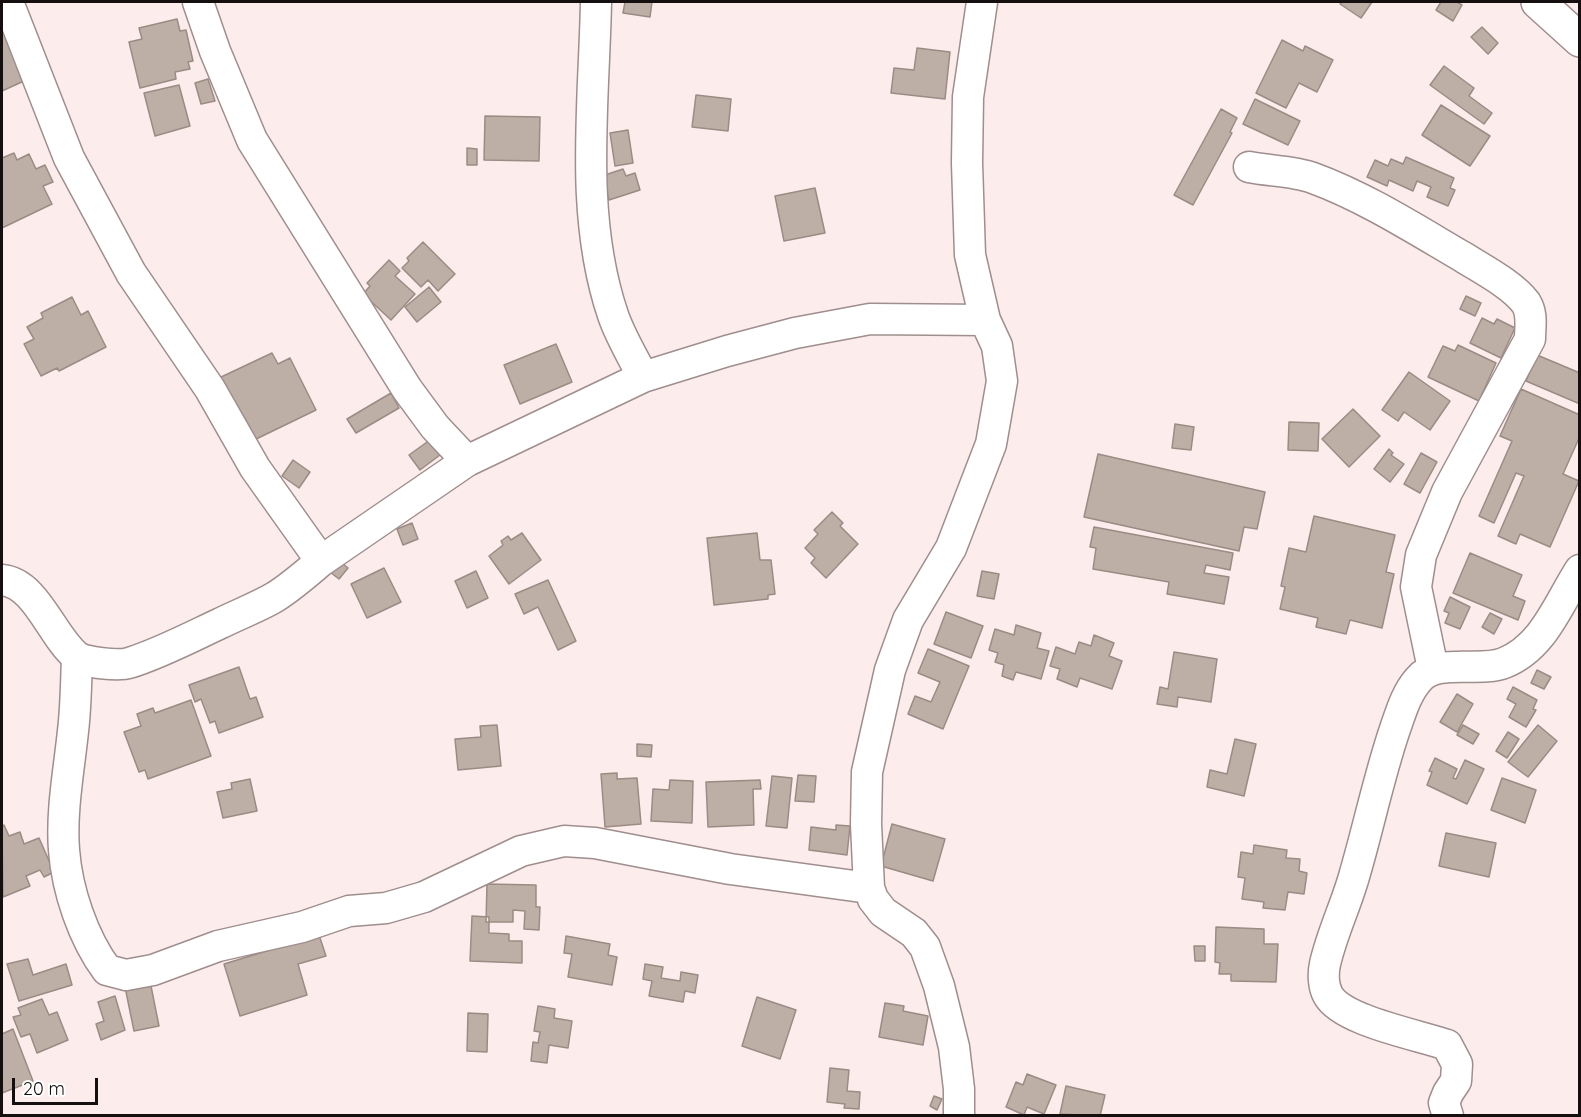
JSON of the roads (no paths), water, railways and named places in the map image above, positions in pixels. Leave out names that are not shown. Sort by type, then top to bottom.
[{"type":"street","points":[[8,2],[69,158],[131,273],[210,389],[255,468],[321,561]]},
{"type":"street","points":[[198,2],[215,51],[252,140],[407,389],[435,427],[467,461]]},
{"type":"street","points":[[596,2],[591,121],[593,211],[599,261],[614,316],[643,377]]},
{"type":"street","points":[[959,1116],[959,1089],[954,1047],[939,986],[925,947],[914,933],[883,912],[873,899],[869,888],[866,824],[867,772],[890,670],[908,620],[951,548],[991,444],[1002,381],[998,346],[985,320],[970,255],[967,163],[968,97],[982,2]]},
{"type":"street","points":[[1538,2],[1580,40]]},
{"type":"street","points":[[1249,167],[1311,177],[1356,197],[1489,273],[1519,295],[1527,305],[1531,317],[1530,339],[1447,492],[1421,555],[1416,587],[1433,669]]},
{"type":"street","points":[[2,580],[12,581],[30,596],[58,636],[77,657],[96,662],[127,664],[190,638],[273,598],[321,561],[467,461],[643,377],[795,333],[870,319],[985,320]]},
{"type":"street","points":[[1448,1116],[1444,1103],[1456,1082],[1457,1064],[1447,1045],[1402,1033],[1340,1007],[1328,995],[1324,984],[1325,964],[1355,874],[1385,758],[1405,700],[1418,679],[1433,669],[1503,664],[1519,654],[1539,639],[1580,570]]},
{"type":"street","points":[[77,657],[64,850],[77,911],[87,939],[106,970],[126,975],[153,970],[218,946],[302,927],[349,911],[386,908],[424,897],[521,851],[564,841],[595,843],[730,869],[869,888]]}]
